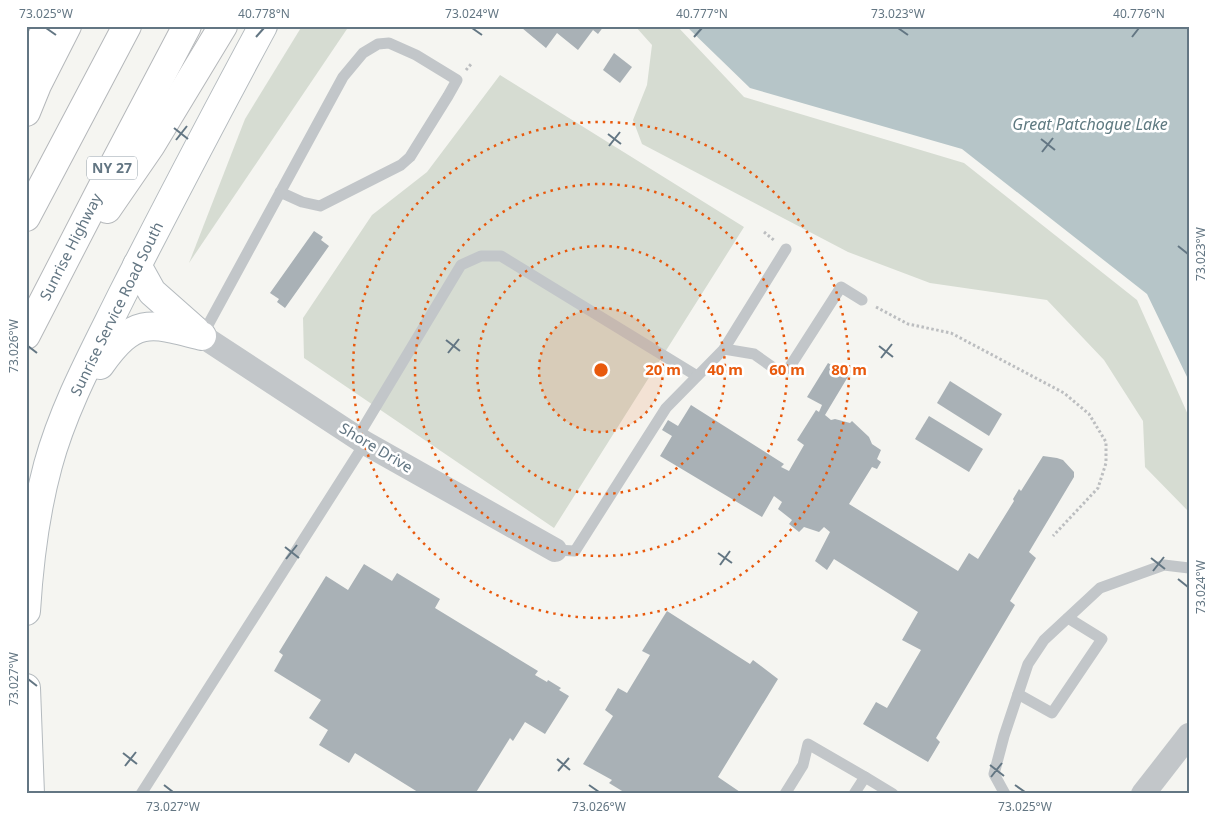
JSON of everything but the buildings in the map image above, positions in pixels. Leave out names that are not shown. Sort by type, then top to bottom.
[{"type":"main road","points":[[26,66],[48,26]]},
{"type":"main road","points":[[26,112],[36,85],[67,26]]},
{"type":"main road","points":[[26,217],[127,26]]},
{"type":"main road","name":"Sunrise Highway","points":[[26,335],[187,26]]},
{"type":"main road","points":[[38,310],[150,145],[223,26]]},
{"type":"main road","name":"Sunrise Service Road South","points":[[26,611],[31,550],[38,509],[48,464],[61,422],[137,266],[263,26]]},
{"type":"main road","points":[[137,266],[144,281],[156,296],[202,336]]},
{"type":"main road","points":[[61,422],[113,347],[132,330],[142,326],[166,326],[202,336]]},
{"type":"main road","points":[[26,688],[30,794]]},
{"type":"street","name":"Shore Drive","points":[[202,336],[361,441],[555,550]]},
{"type":"street","points":[[1143,794],[1189,735]]},
{"type":"lane","points":[[202,336],[280,192],[343,77],[363,53],[378,44],[389,43],[416,55],[457,80],[410,157],[401,165],[320,206],[302,202],[280,192]]},
{"type":"lane","points":[[555,550],[575,550],[666,408],[724,349],[786,249]]},
{"type":"lane","points":[[141,794],[361,441],[462,265],[481,256],[501,256],[697,376]]},
{"type":"lane","points":[[724,349],[754,354],[778,371],[790,368],[841,287],[862,300]]},
{"type":"lane","points":[[1005,794],[994,774],[1004,736],[1028,664],[1044,640],[1100,588],[1164,566],[1189,568]]},
{"type":"lane","points":[[1018,694],[1052,713],[1102,639],[1068,618]]},
{"type":"lane","points":[[785,794],[803,765],[808,744],[893,794]]},
{"type":"lane","points":[[854,794],[865,777]]},
{"type":"path","points":[[862,300],[908,324],[951,333],[1064,393],[1089,414],[1106,442],[1106,463],[1098,488],[1053,536]]},
{"type":"shaded area","points":[[302,26],[349,26],[189,263],[245,119]]},
{"type":"shaded area","points":[[635,26],[677,26],[744,97],[964,163],[1137,300],[1189,417],[1189,512],[1145,467],[1143,421],[1104,360],[1047,300],[930,283],[848,252],[642,144],[633,120],[647,85],[652,45]]},
{"type":"shaded area","points":[[500,75],[744,227],[554,528],[304,358],[303,318],[372,215],[427,172]]},
{"type":"water","name":"Great Patchogue Lake","points":[[686,26],[1189,26],[1189,381],[1147,294],[962,149],[750,88]]}]
